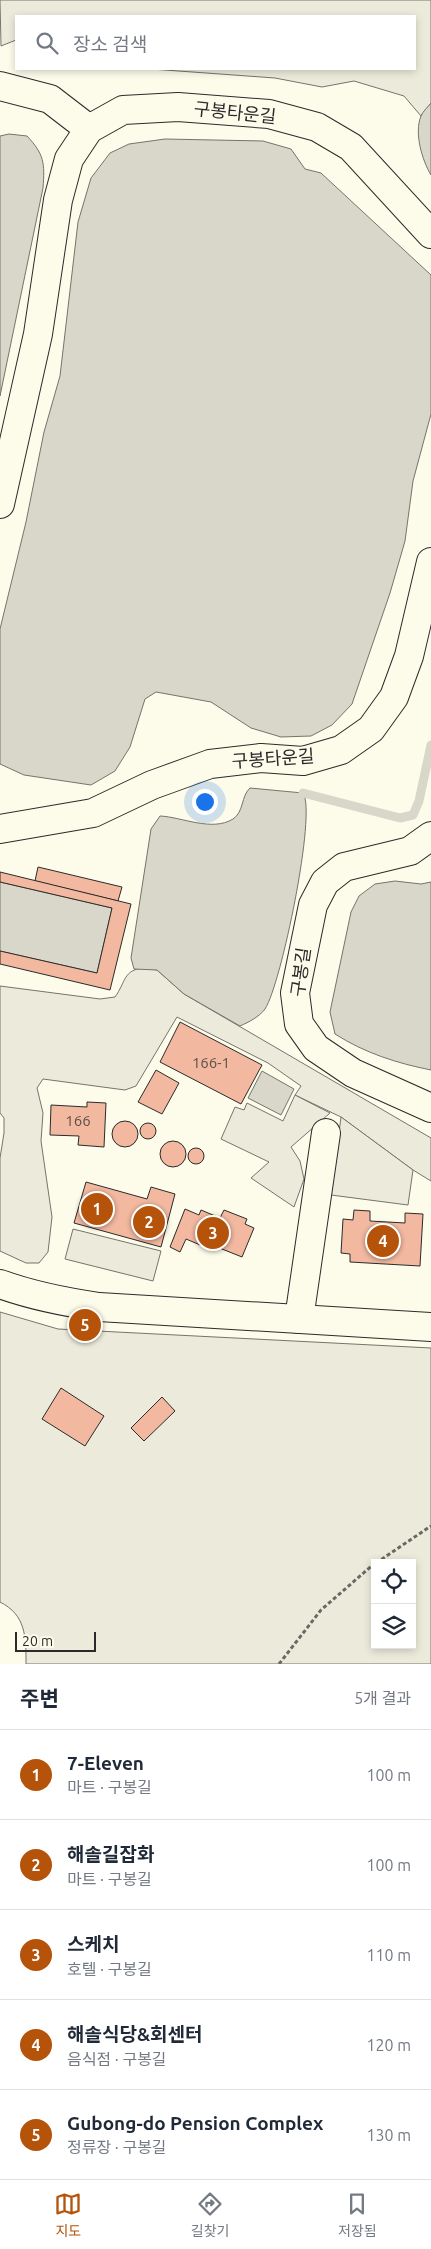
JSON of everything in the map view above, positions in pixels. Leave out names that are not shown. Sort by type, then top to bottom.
[{"type":"street","points":[[0,86],[50,99],[89,129]]},
{"type":"street","name":"구봉타운길","points":[[0,504],[38,334],[58,200],[69,159],[89,129],[123,110],[178,107],[269,114],[317,127],[351,147],[431,234]]},
{"type":"street","name":"구봉타운길","points":[[0,828],[93,813],[152,785],[210,764],[261,758],[303,761],[341,750],[371,728],[394,697],[409,656],[431,562]]},
{"type":"street","name":"구봉길","points":[[431,836],[410,851],[344,867],[325,882],[314,905],[295,992],[299,1024],[316,1048],[353,1073],[431,1108]]},
{"type":"street","points":[[299,1319],[326,1133]]},
{"type":"street","points":[[0,1284],[59,1302],[431,1328]]},
{"type":"path","points":[[381,1559],[431,1526]]},
{"type":"path","points":[[279,1664],[321,1610],[371,1566]]},
{"type":"shaded area","points":[[0,0],[431,0],[431,103],[421,116],[404,96],[354,81],[322,87],[275,78],[165,70],[416,70],[416,15],[15,15],[15,40],[1,46]]},
{"type":"shaded area","points":[[431,103],[431,175],[422,154],[418,130],[421,116]]},
{"type":"shaded area","points":[[9,134],[27,136],[33,142],[42,159],[44,179],[0,396],[0,136]]},
{"type":"shaded area","points":[[165,139],[263,141],[291,149],[305,169],[321,173],[431,275],[431,414],[413,481],[405,541],[390,593],[352,704],[332,725],[311,736],[281,737],[251,728],[211,702],[156,692],[145,699],[130,747],[115,771],[91,785],[24,775],[0,764],[0,629],[26,522],[44,432],[60,376],[78,222],[91,178],[110,153],[129,144]]},
{"type":"shaded area","points":[[250,788],[303,793],[306,807],[305,831],[288,935],[272,994],[263,1012],[240,1026],[184,994],[157,970],[134,969],[131,958],[151,829],[160,816],[206,824],[225,823],[237,816],[245,795]]},
{"type":"shaded area","points":[[395,881],[421,884],[431,882],[431,1070],[381,1056],[346,1041],[335,1034],[330,1012],[351,912],[359,896],[375,884]]},
{"type":"shaded area","points":[[0,882],[112,908],[97,973],[0,951]]},
{"type":"shaded area","points":[[138,969],[157,970],[184,994],[431,1138],[431,1181],[341,1117],[295,1095],[301,1086],[268,1063],[177,1017],[136,1086],[125,1090],[43,1079],[37,1088],[43,1113],[41,1141],[52,1217],[48,1252],[39,1263],[26,1263],[0,1251],[0,1158],[4,1118],[0,1113],[0,986],[100,999],[115,997],[129,974]]},
{"type":"shaded area","points":[[262,1071],[294,1089],[281,1115],[248,1098]]},
{"type":"shaded area","points":[[295,1095],[330,1113],[291,1147],[300,1161],[304,1179],[294,1207],[251,1178],[269,1162],[221,1139],[235,1107],[244,1110],[247,1103],[283,1121]]},
{"type":"shaded area","points":[[341,1117],[413,1170],[408,1205],[331,1195]]},
{"type":"shaded area","points":[[73,1229],[161,1251],[153,1281],[65,1259]]},
{"type":"shaded area","points":[[0,1312],[58,1329],[431,1348],[431,1664],[26,1664],[26,1645],[23,1628],[20,1620],[9,1607],[0,1602]]},
{"type":"building","points":[[38,867],[122,887],[118,901],[35,881]]},
{"type":"building","points":[[0,872],[131,904],[110,990],[0,964],[0,951],[97,973],[112,908],[0,882]]},
{"type":"building","points":[[180,1022],[262,1065],[241,1104],[160,1062]]},
{"type":"building","points":[[156,1070],[179,1083],[162,1114],[138,1102]]},
{"type":"building","points":[[87,1102],[106,1103],[104,1147],[78,1145],[79,1136],[50,1135],[51,1105],[87,1107]]},
{"type":"building","points":[[125,1121],[134,1125],[138,1134],[134,1143],[125,1147],[116,1143],[112,1134],[116,1125]]},
{"type":"building","points":[[148,1123],[154,1125],[156,1131],[154,1137],[148,1139],[142,1137],[140,1131],[142,1125]]},
{"type":"building","points":[[173,1141],[182,1145],[186,1154],[182,1163],[173,1167],[164,1163],[160,1154],[164,1145]]},
{"type":"building","points":[[196,1148],[202,1150],[204,1156],[202,1162],[196,1164],[190,1162],[188,1156],[190,1150]]},
{"type":"building","points":[[86,1182],[147,1199],[151,1187],[175,1194],[161,1247],[74,1223]]},
{"type":"building","points":[[185,1209],[199,1215],[201,1210],[220,1218],[224,1210],[247,1219],[245,1224],[254,1228],[242,1257],[207,1243],[205,1247],[186,1239],[180,1252],[170,1247]]},
{"type":"building","points":[[354,1210],[370,1211],[370,1221],[405,1223],[405,1213],[423,1214],[420,1266],[350,1262],[350,1254],[341,1253],[343,1219],[353,1220]]},
{"type":"building","points":[[61,1388],[104,1416],[85,1446],[42,1419]]},
{"type":"building","points":[[162,1397],[175,1411],[144,1441],[131,1428]]},
{"type":"waterway","points":[[303,793],[400,818],[413,815],[419,801],[431,745]]},
{"type":"place","name":"7-Eleven","points":[[97,1209]]},
{"type":"place","name":"해솔길잡화","points":[[149,1222]]},
{"type":"place","name":"스케치","points":[[213,1233]]},
{"type":"place","name":"해솔식당&회센터","points":[[383,1241]]},
{"type":"place","name":"Gubong-do Pension Complex","points":[[85,1325]]}]
